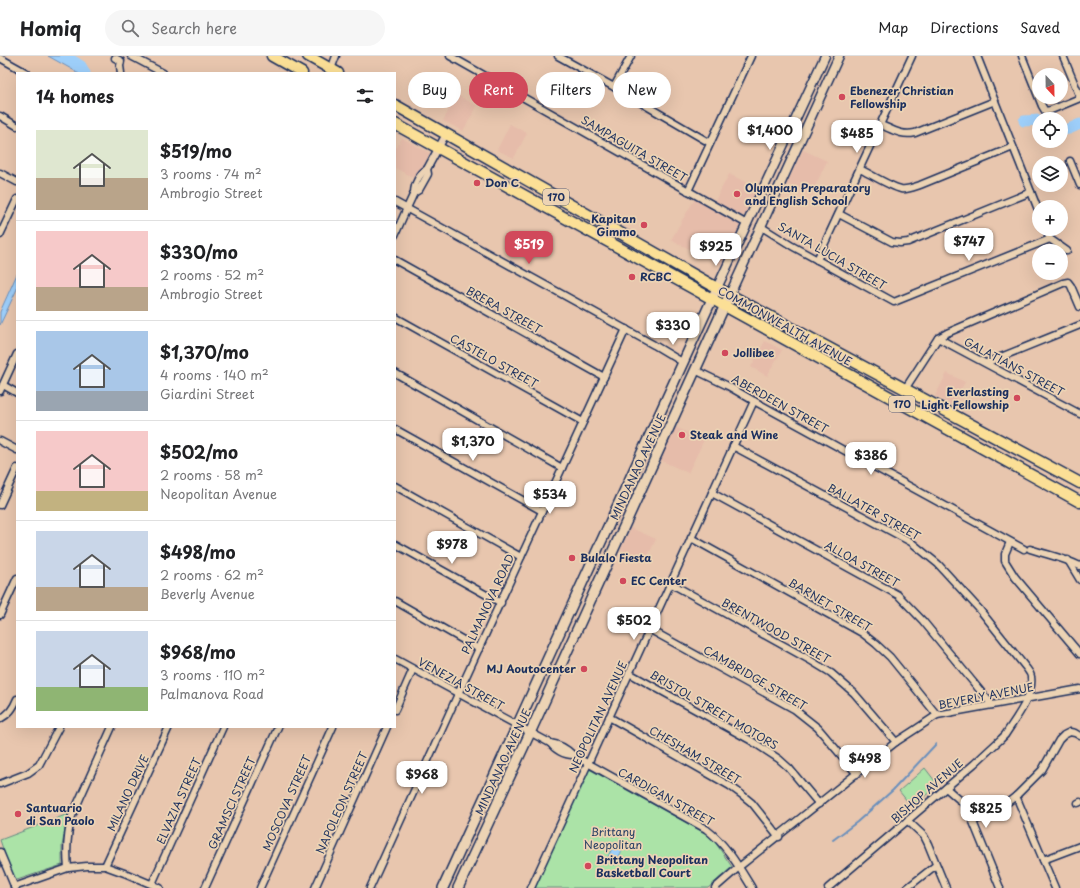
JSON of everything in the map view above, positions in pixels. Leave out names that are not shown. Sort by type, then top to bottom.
[{"type":"main road","points":[[272,56],[300,72]]},
{"type":"main road","points":[[308,56],[333,71]]},
{"type":"main road","name":"COMMONWEALTH AVENUE","points":[[396,106],[717,288],[1080,483]]},
{"type":"main road","name":"COMMONWEALTH AVENUE","points":[[396,125],[1080,502]]},
{"type":"main road","name":"MINDANAO AVENUE","points":[[444,888],[717,288]]},
{"type":"main road","name":"MINDANAO AVENUE","points":[[458,888],[730,294]]},
{"type":"main road","points":[[684,362],[695,370]]},
{"type":"main road","points":[[1006,462],[1014,448]]},
{"type":"street","points":[[121,72],[121,61],[126,56]]},
{"type":"street","points":[[132,56],[160,72]]},
{"type":"street","points":[[333,71],[336,56]]},
{"type":"street","name":"SAMPAGUITA STREET","points":[[450,56],[747,224]]},
{"type":"street","points":[[558,56],[613,86]]},
{"type":"street","points":[[622,72],[631,56]]},
{"type":"street","points":[[688,191],[751,56]]},
{"type":"street","name":"MINDANAO AVENUE","points":[[717,288],[825,56]]},
{"type":"street","name":"MINDANAO AVENUE","points":[[730,294],[839,56]]},
{"type":"street","points":[[817,260],[912,56]]},
{"type":"street","points":[[976,56],[1034,200]]},
{"type":"street","points":[[1022,56],[1042,106],[1048,111],[1080,97],[1063,56]]},
{"type":"street","points":[[0,58],[25,72]]},
{"type":"street","points":[[115,58],[121,61]]},
{"type":"street","points":[[881,125],[908,135],[995,101]]},
{"type":"street","points":[[650,108],[710,143]]},
{"type":"street","points":[[0,116],[16,125]]},
{"type":"street","points":[[396,233],[406,208],[414,194],[414,188],[422,172],[427,168],[446,134]]},
{"type":"street","points":[[860,169],[901,189],[909,188],[920,185],[1013,147]]},
{"type":"street","points":[[1080,164],[1071,164],[1080,185]]},
{"type":"street","points":[[0,173],[16,181]]},
{"type":"street","points":[[839,214],[892,242],[900,243],[908,242],[1031,192]]},
{"type":"street","points":[[1,232],[16,201]]},
{"type":"street","points":[[396,203],[684,362]]},
{"type":"street","name":"SANTA LUCIA STREET","points":[[760,226],[792,246],[894,302],[1050,239]]},
{"type":"street","points":[[1049,236],[1050,239],[1057,244]]},
{"type":"street","name":"BRERA STREET","points":[[396,261],[604,377]]},
{"type":"street","points":[[906,389],[938,338],[1063,283],[1068,282],[1071,286],[1080,307]]},
{"type":"street","name":"CASTELO STREET","points":[[396,318],[583,422]]},
{"type":"street","points":[[986,363],[1080,324]]},
{"type":"street","name":"PALMANOVA ROAD","points":[[370,888],[626,329]]},
{"type":"street","name":"GALATIANS STREET","points":[[938,338],[1080,414]]},
{"type":"street","points":[[16,356],[1,388],[16,393]]},
{"type":"street","name":"ABERDEEN STREET","points":[[695,370],[728,386],[1010,542],[1027,549],[1068,560],[1080,566]]},
{"type":"street","points":[[396,374],[562,468]]},
{"type":"street","name":"NEOPOLITAN AVENUE","points":[[531,888],[754,401]]},
{"type":"street","points":[[396,430],[542,511]]},
{"type":"street","points":[[0,440],[16,449]]},
{"type":"street","name":"BALLATER STREET","points":[[733,446],[911,542],[938,564],[980,610],[1027,669],[1031,675],[1032,682],[1028,698]]},
{"type":"street","points":[[0,505],[16,470]]},
{"type":"street","points":[[396,487],[521,557]]},
{"type":"street","name":"ALLOA STREET","points":[[712,493],[898,595],[923,620],[992,705]]},
{"type":"street","name":"BARNET STREET","points":[[691,538],[862,633],[890,657],[938,715]]},
{"type":"street","points":[[1010,542],[1005,554],[1005,561],[1015,577],[1080,654]]},
{"type":"street","points":[[396,545],[501,603]]},
{"type":"street","points":[[1068,560],[1079,576]]},
{"type":"street","points":[[0,615],[16,580]]},
{"type":"street","name":"BRENTWOOD STREET","points":[[670,584],[831,673],[854,693],[896,742]]},
{"type":"street","points":[[396,602],[479,649]]},
{"type":"street","name":"CAMBRIDGE STREET","points":[[649,629],[794,709],[818,728],[857,774]]},
{"type":"street","name":"VENEZIA STREET","points":[[396,660],[518,726]]},
{"type":"street","points":[[396,708],[413,669]]},
{"type":"street","name":"BRISTOL STREET MOTORS","points":[[629,673],[750,740],[779,759],[789,768],[819,804]]},
{"type":"street","name":"BEVERLY AVENUE","points":[[715,888],[739,867],[896,742],[938,715],[1080,689]]},
{"type":"street","name":"BISHOP AVENUE","points":[[828,888],[974,764],[1005,734],[1028,698]]},
{"type":"street","points":[[0,720],[13,709],[16,702]]},
{"type":"street","name":"CHESHAM STREET","points":[[609,717],[730,786],[752,802],[779,836]]},
{"type":"street","name":"CARDIGAN STREET","points":[[518,726],[550,743],[562,747],[569,751],[573,756],[706,829],[723,844],[752,888]]},
{"type":"street","points":[[0,784],[28,773],[40,766],[58,728]]},
{"type":"street","points":[[68,868],[68,828],[112,728]]},
{"type":"street","name":"MILANO DRIVE","points":[[105,866],[169,728]]},
{"type":"street","name":"ELVAZIA STREET","points":[[152,884],[224,728]]},
{"type":"street","name":"GRAMSCI STREET","points":[[205,888],[278,728]]},
{"type":"street","name":"MOSCOVA STREET","points":[[260,888],[333,728]]},
{"type":"street","name":"NAPOLEON STREET","points":[[315,888],[387,728]]},
{"type":"street","points":[[974,821],[998,810],[1016,796],[1042,770],[1059,740],[1064,735],[1070,732],[1080,736]]},
{"type":"street","points":[[946,788],[962,802],[974,821],[1000,888]]},
{"type":"street","points":[[1016,796],[1055,888]]},
{"type":"street","points":[[908,821],[924,836],[946,888]]},
{"type":"street","points":[[1043,860],[1080,846]]},
{"type":"street","points":[[0,852],[15,888],[68,868],[105,866],[160,888]]},
{"type":"street","points":[[907,888],[936,865]]},
{"type":"shaded area","points":[[461,97],[469,102],[469,108],[476,108],[463,131],[443,121],[450,108],[461,108]]},
{"type":"shaded area","points":[[510,124],[527,133],[514,158],[497,150]]},
{"type":"shaded area","points":[[402,138],[430,153],[416,179],[396,169],[396,148]]},
{"type":"shaded area","points":[[803,150],[827,161],[811,195],[787,184]]},
{"type":"shaded area","name":"Olympian Preparatory and English School","points":[[729,174],[758,188],[744,216],[715,201]]},
{"type":"shaded area","points":[[695,199],[742,224],[722,265],[671,240]]},
{"type":"shaded area","points":[[765,341],[782,350],[767,376],[751,367]]},
{"type":"shaded area","points":[[947,373],[965,382],[952,405],[935,396]]},
{"type":"shaded area","points":[[675,427],[704,440],[688,473],[660,460]]},
{"type":"shaded area","points":[[631,528],[656,539],[646,560],[621,549]]},
{"type":"green space","points":[[925,768],[938,785],[912,807],[899,791]]},
{"type":"green space","name":"Brittany Neopolitan","points":[[589,769],[705,833],[715,842],[732,867],[708,888],[535,888]]},
{"type":"green space","points":[[68,814],[62,846],[62,865],[14,881],[0,840]]},
{"type":"water","points":[[48,56],[66,56],[78,63],[86,72],[75,71]]},
{"type":"water","points":[[16,276],[16,291],[0,325],[0,312]]},
{"type":"water","points":[[615,842],[624,846],[615,865],[606,861]]},
{"type":"waterway","points":[[65,56],[81,66],[84,72]]},
{"type":"waterway","points":[[1024,121],[1032,120]]},
{"type":"waterway","points":[[1068,129],[1080,124]]},
{"type":"waterway","points":[[833,840],[857,822],[893,790],[936,744]]},
{"type":"place","name":"Ebenezer Christian Fellowship","points":[[842,97]]},
{"type":"place","name":"Don C","points":[[477,183]]},
{"type":"place","name":"Olympian Preparatory and English School","points":[[737,194]]},
{"type":"place","name":"Kapitan Gimmo","points":[[644,225]]},
{"type":"place","name":"RCBC","points":[[632,277]]},
{"type":"place","name":"Jollibee","points":[[725,353]]},
{"type":"place","name":"Everlasting Light Fellowship","points":[[1017,398]]},
{"type":"place","name":"Steak and Wine","points":[[682,435]]},
{"type":"place","name":"Bulalo Fiesta","points":[[572,558]]},
{"type":"place","name":"EC Center","points":[[623,581]]},
{"type":"place","name":"MJ Aoutocenter","points":[[584,669]]},
{"type":"place","name":"Santuario di San Paolo","points":[[18,814]]},
{"type":"place","name":"Brittany Neopolitan Basketball Court","points":[[588,866]]}]
